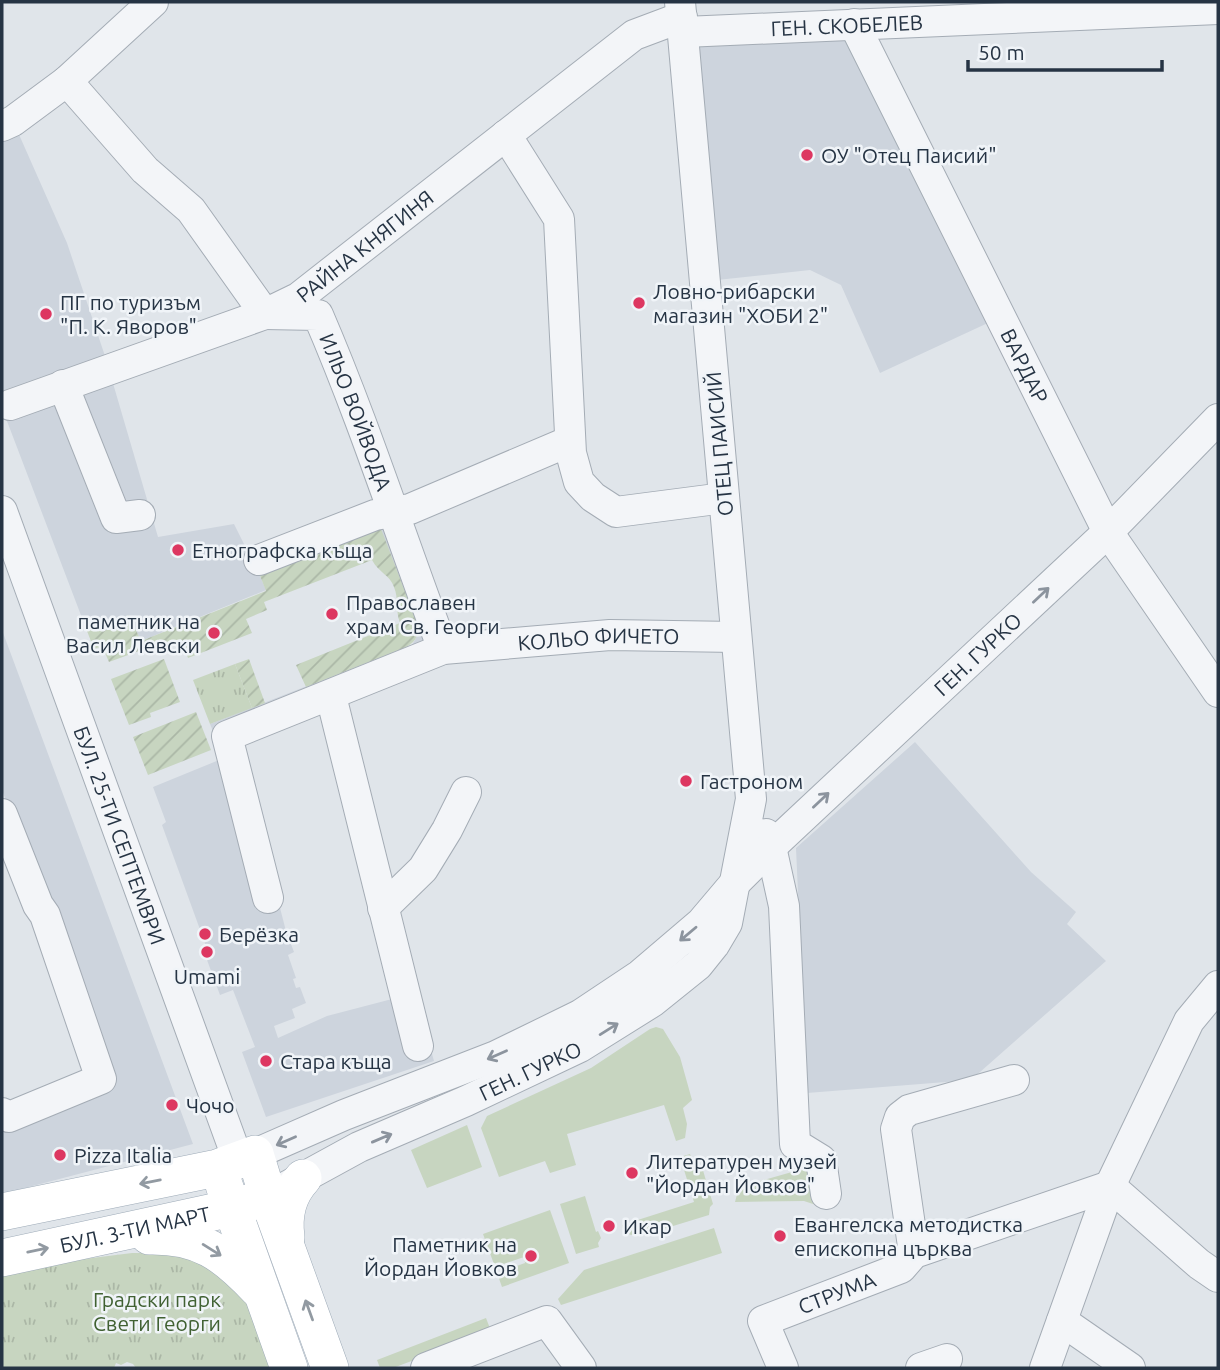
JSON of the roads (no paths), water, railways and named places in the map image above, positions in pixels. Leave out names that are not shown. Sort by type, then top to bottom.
[{"type":"main road","name":"БУЛ. 25-ТИ СЕПТЕМВРИ","points":[[236,1161],[268,1197],[330,1368]]},
{"type":"main road","name":"БУЛ. 25-ТИ СЕПТЕМВРИ","points":[[236,1161],[232,1208],[289,1368]]},
{"type":"main road","name":"БУЛ. 3-ТИ МАРТ","points":[[2,1212],[236,1161]]},
{"type":"main road","points":[[288,1252],[286,1210],[294,1187],[303,1178]]},
{"type":"main road","name":"БУЛ. 3-ТИ МАРТ","points":[[2,1258],[232,1208],[268,1197]]},
{"type":"main road","points":[[73,1242],[166,1236],[198,1242],[242,1271],[261,1293]]},
{"type":"street","points":[[2,126],[13,121],[66,81],[153,2]]},
{"type":"street","name":"ГЕН. СКОБЕЛЕВ","points":[[682,17],[854,24],[980,10],[1218,9]]},
{"type":"street","name":"РАЙНА КНЯГИНЯ","points":[[10,405],[265,314],[298,298],[634,35],[682,17]]},
{"type":"street","name":"ОТЕЦ ПАИСИЙ","points":[[682,17],[751,799],[734,884]]},
{"type":"street","name":"ВАРДАР","points":[[854,24],[1108,532],[1217,687]]},
{"type":"street","points":[[66,81],[145,170],[191,210],[265,314]]},
{"type":"street","points":[[506,135],[559,219],[570,453],[579,482],[593,497],[616,512],[724,498]]},
{"type":"street","name":"ИЛЬО ВОЙВОДА","points":[[265,314],[318,315],[350,390],[391,511],[443,649]]},
{"type":"street","points":[[63,385],[116,519],[140,514]]},
{"type":"street","name":"ГЕН. ГУРКО","points":[[236,1161],[344,1115],[496,1056],[580,1015],[640,975],[701,923],[734,884],[771,847],[1108,532],[1218,419]]},
{"type":"street","points":[[259,560],[375,515],[410,509],[570,441]]},
{"type":"street","name":"БУЛ. 25-ТИ СЕПТЕМВРИ","points":[[2,511],[236,1161]]},
{"type":"street","name":"КОЛЬО ФИЧЕТО","points":[[268,898],[227,736],[443,649],[610,635],[736,637]]},
{"type":"street","points":[[331,696],[418,1046]]},
{"type":"street","points":[[383,908],[423,869],[466,792]]},
{"type":"street","points":[[751,799],[771,847],[783,906],[795,1144],[821,1160],[826,1194]]},
{"type":"street","points":[[2,814],[38,905],[45,915],[101,1079],[9,1117],[2,1112]]},
{"type":"street","name":"ГЕН. ГУРКО","points":[[268,1197],[359,1147],[466,1101],[580,1047],[652,1002],[698,965],[714,945],[727,923],[734,884]]},
{"type":"street","points":[[1045,1368],[1110,1186],[1189,1021],[1218,986]]},
{"type":"street","points":[[914,1252],[895,1129],[900,1117],[909,1110],[1014,1080]]},
{"type":"street","points":[[1110,1186],[1199,1264],[1218,1277]]},
{"type":"street","name":"СТРУМА","points":[[783,1368],[763,1321],[901,1268],[914,1252],[1110,1186]]},
{"type":"street","points":[[426,1368],[547,1321],[581,1368]]},
{"type":"street","points":[[1062,1321],[1130,1368]]},
{"type":"place","name":"ОУ \"Отец Паисий\"","points":[[807,155]]},
{"type":"place","name":"Ловно-рибарски магазин \"ХОБИ 2\"","points":[[639,303]]},
{"type":"place","name":"ПГ по туризъм \"П. К. Яворов\"","points":[[46,314]]},
{"type":"place","name":"Етнографска къща","points":[[178,550]]},
{"type":"place","name":"Православен храм Св. Георги","points":[[332,614]]},
{"type":"place","name":"паметник на Васил Левски","points":[[214,633]]},
{"type":"place","name":"Гастроном","points":[[686,781]]},
{"type":"place","name":"Берёзка","points":[[205,934]]},
{"type":"place","name":"Umami","points":[[207,952]]},
{"type":"place","name":"Стара къща","points":[[266,1061]]},
{"type":"place","name":"Чочо","points":[[172,1105]]},
{"type":"place","name":"Pizza Italia","points":[[60,1155]]},
{"type":"place","name":"Литературен музей \"Йордан Йовков\"","points":[[632,1173]]},
{"type":"place","name":"Икар","points":[[609,1226]]},
{"type":"place","name":"Евангелска методистка епископна църква","points":[[780,1236]]},
{"type":"place","name":"Паметник на Йордан Йовков","points":[[531,1256]]},
{"type":"park label","name":"Градски парк Свети Георги","points":[[157,1311]]}]
